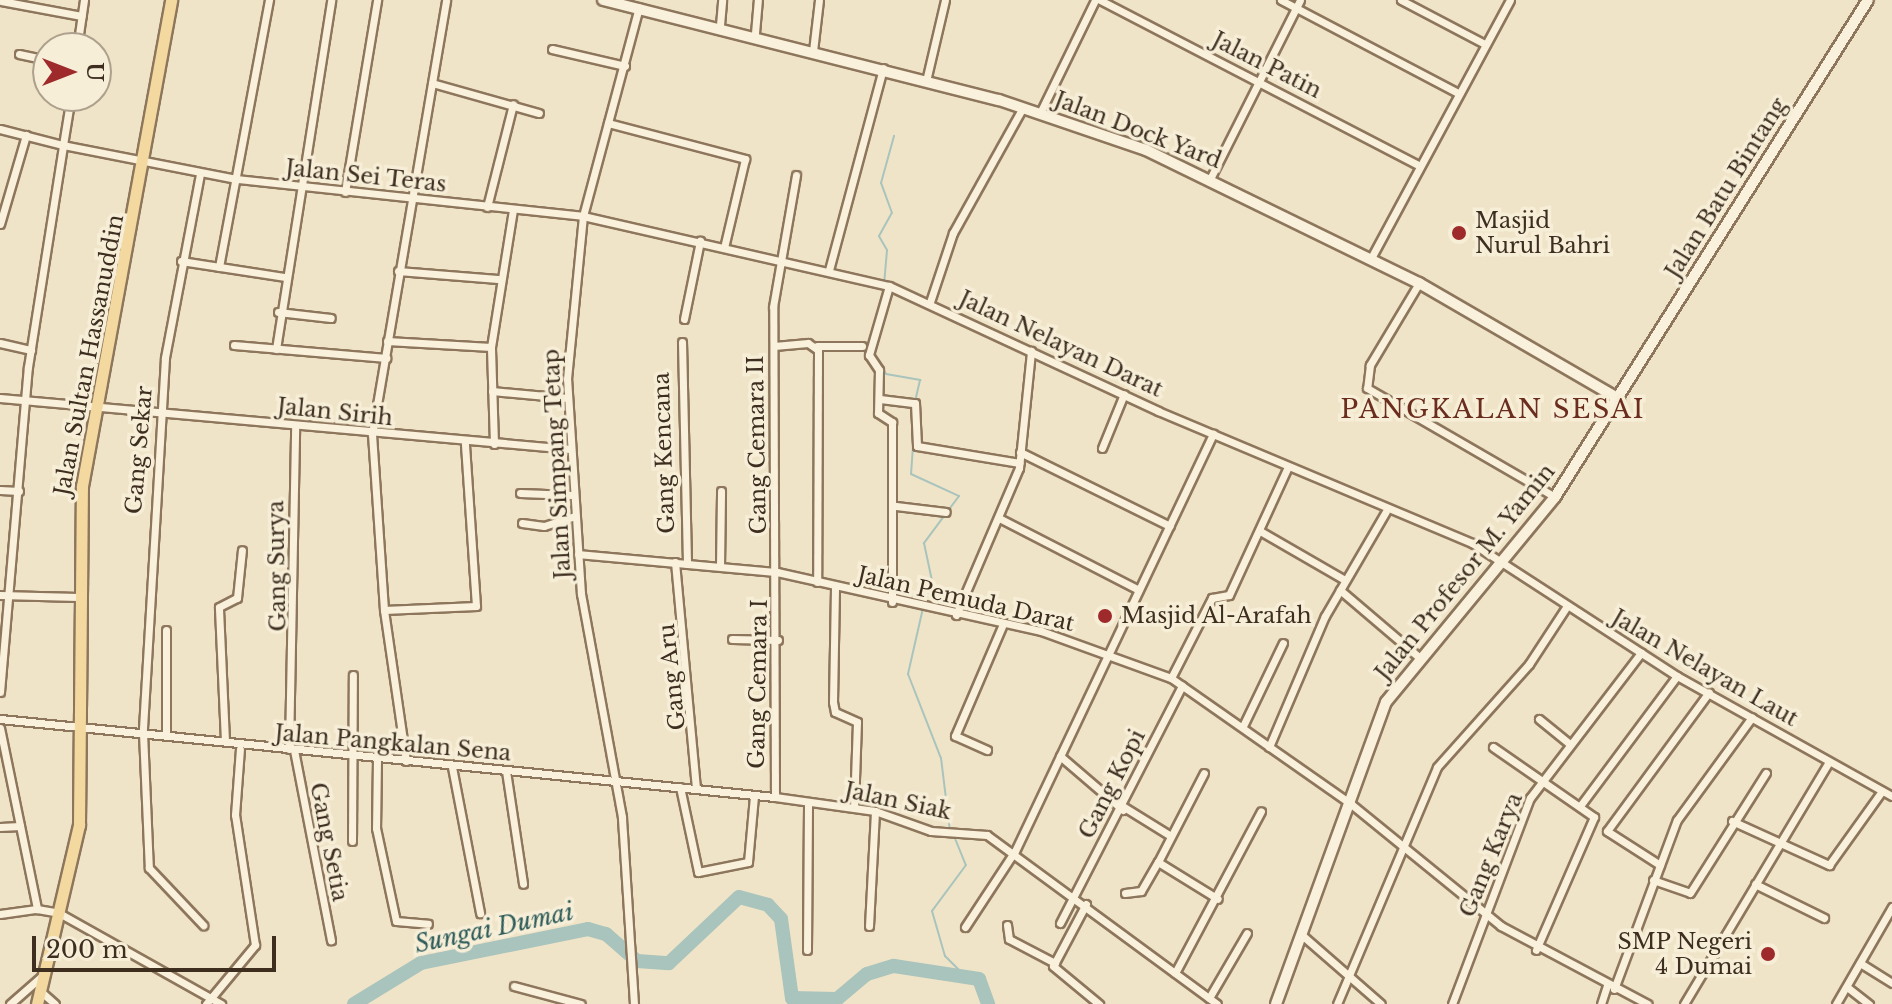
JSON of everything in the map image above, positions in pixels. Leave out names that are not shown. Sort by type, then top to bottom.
[{"type":"main road","name":"Jalan Sultan Hassanuddin","points":[[37,1004],[79,825],[81,499],[146,163],[171,0]]},
{"type":"street","points":[[80,32],[84,0]]},
{"type":"street","points":[[219,267],[269,0]]},
{"type":"street","points":[[276,349],[278,312],[331,0]]},
{"type":"street","points":[[345,192],[377,0]]},
{"type":"street","points":[[406,761],[384,610],[372,434],[446,0]]},
{"type":"street","points":[[720,25],[722,0]]},
{"type":"street","points":[[755,33],[758,0]]},
{"type":"street","points":[[813,51],[819,0]]},
{"type":"street","points":[[926,81],[945,0]]},
{"type":"street","points":[[1040,113],[1097,0]]},
{"type":"street","name":"Jalan Patin","points":[[1097,0],[1257,78],[1417,164]]},
{"type":"street","points":[[1281,0],[1298,4],[1456,92]]},
{"type":"street","points":[[1401,0],[1483,43]]},
{"type":"street","points":[[1370,260],[1417,164],[1510,0]]},
{"type":"street","name":"Jalan Batu Bintang","points":[[1619,399],[1868,0]]},
{"type":"street","points":[[1,1],[82,16]]},
{"type":"street","name":"Jalan Dock Yard","points":[[608,1],[755,33],[1023,107],[1210,179],[1419,283],[1619,399]]},
{"type":"street","points":[[1210,179],[1257,78],[1298,4]]},
{"type":"street","name":"Jalan Simpang Tetap","points":[[634,1004],[634,932],[578,554],[568,398],[583,216],[639,7]]},
{"type":"street","points":[[552,49],[625,66]]},
{"type":"street","points":[[19,54],[32,57]]},
{"type":"street","points":[[829,270],[883,68]]},
{"type":"street","points":[[432,83],[539,113]]},
{"type":"street","points":[[487,207],[513,104]]},
{"type":"street","points":[[930,302],[953,233],[1023,107]]},
{"type":"street","points":[[0,692],[3,595],[19,491],[31,350],[68,112]]},
{"type":"street","points":[[608,123],[745,159],[724,248]]},
{"type":"street","name":"Jalan Sei Teras","points":[[0,129],[200,174],[300,188],[583,216]]},
{"type":"street","points":[[0,224],[26,135]]},
{"type":"street","name":"Gang Sekar","points":[[200,174],[181,261],[161,413],[143,733],[149,868],[203,925]]},
{"type":"street","name":"Gang Cemara II","points":[[777,572],[773,318],[780,259],[796,175]]},
{"type":"street","points":[[494,444],[491,347],[498,279],[513,210]]},
{"type":"street","name":"Jalan Nelayan Darat","points":[[583,216],[888,285],[1386,511],[1472,543],[1502,565]]},
{"type":"street","points":[[684,319],[700,241]]},
{"type":"street","points":[[181,261],[284,277]]},
{"type":"street","points":[[398,271],[498,279]]},
{"type":"street","points":[[1419,283],[1365,375],[1367,388],[1555,497]]},
{"type":"street","points":[[888,285],[869,358],[879,368],[879,416],[892,420],[896,506],[892,602]]},
{"type":"street","points":[[278,312],[331,318]]},
{"type":"street","points":[[387,341],[491,347]]},
{"type":"street","name":"Gang Kencana","points":[[682,342],[687,564]]},
{"type":"street","points":[[0,343],[31,350]]},
{"type":"street","points":[[234,345],[386,358]]},
{"type":"street","points":[[774,346],[862,346]]},
{"type":"street","points":[[817,346],[817,582]]},
{"type":"street","points":[[956,615],[1020,463],[1031,351]]},
{"type":"street","points":[[492,391],[568,398]]},
{"type":"street","points":[[1102,448],[1124,394]]},
{"type":"street","name":"Jalan Sirih","points":[[0,398],[465,443],[570,449]]},
{"type":"street","points":[[880,399],[912,403],[915,442],[1020,463]]},
{"type":"street","name":"Jalan Profesor M. Yamin","points":[[1276,1004],[1386,702],[1555,497],[1619,399]]},
{"type":"street","name":"Gang Surya","points":[[292,750],[295,427]]},
{"type":"street","points":[[965,927],[1015,851],[1213,434]]},
{"type":"street","points":[[384,610],[476,606],[465,443]]},
{"type":"street","points":[[1020,452],[1170,526]]},
{"type":"street","points":[[1171,678],[1212,598],[1229,595],[1288,467]]},
{"type":"street","points":[[0,490],[19,491]]},
{"type":"street","points":[[720,566],[721,491]]},
{"type":"street","points":[[520,493],[573,495]]},
{"type":"street","points":[[896,506],[946,512]]},
{"type":"street","points":[[1269,747],[1340,590],[1386,511]]},
{"type":"street","points":[[522,523],[544,526],[575,516]]},
{"type":"street","points":[[999,518],[1139,590]]},
{"type":"street","points":[[1260,531],[1345,580]]},
{"type":"street","points":[[225,741],[219,607],[237,598],[242,550]]},
{"type":"street","name":"Jalan Pemuda Darat","points":[[578,554],[777,572],[892,602],[1003,624],[1108,652],[1171,678],[1351,804],[1486,916],[1536,950],[1648,1004]]},
{"type":"street","name":"Gang Aru","points":[[675,562],[696,789]]},
{"type":"street","name":"Jalan Nelayan Laut","points":[[1502,565],[1677,676],[1892,796]]},
{"type":"street","name":"Gang Cemara I","points":[[775,797],[777,572]]},
{"type":"street","points":[[835,588],[833,702],[835,712],[857,722],[854,808]]},
{"type":"street","points":[[1340,590],[1421,659]]},
{"type":"street","points":[[3,595],[78,597]]},
{"type":"street","points":[[1337,1004],[1443,759],[1529,664],[1567,606]]},
{"type":"street","points":[[987,750],[955,736],[1003,624]]},
{"type":"street","points":[[166,630],[166,732]]},
{"type":"street","points":[[732,639],[778,640]]},
{"type":"street","points":[[1243,726],[1283,643]]},
{"type":"street","name":"Gang Karya","points":[[1452,1004],[1541,783],[1641,653]]},
{"type":"street","points":[[352,841],[353,675]]},
{"type":"street","points":[[1580,806],[1677,676]]},
{"type":"street","name":"Gang Kopi","points":[[1060,923],[1124,809],[1182,686]]},
{"type":"street","points":[[1660,865],[1607,831],[1709,692]]},
{"type":"street","points":[[1601,1004],[1611,987],[1677,820],[1752,717]]},
{"type":"street","name":"Jalan Pangkalan Sena","points":[[0,719],[78,722],[143,733],[166,732],[225,741],[240,749],[352,754],[452,767],[612,781]]},
{"type":"street","points":[[1539,719],[1570,744]]},
{"type":"street","points":[[0,728],[37,909]]},
{"type":"street","points":[[1493,747],[1541,783],[1580,806],[1594,821],[1536,950]]},
{"type":"street","points":[[208,1001],[255,945],[235,815],[240,749]]},
{"type":"street","name":"Gang Setia","points":[[292,750],[331,940]]},
{"type":"street","points":[[1060,756],[1124,809],[1171,836]]},
{"type":"street","points":[[377,759],[376,828],[396,921],[428,924]]},
{"type":"street","points":[[1684,1004],[1829,762]]},
{"type":"street","points":[[452,767],[480,913]]},
{"type":"street","points":[[506,771],[523,884]]},
{"type":"street","points":[[1125,893],[1141,891],[1204,773]]},
{"type":"street","points":[[1653,880],[1690,893],[1732,821],[1766,773]]},
{"type":"street","name":"Jalan Siak","points":[[612,781],[775,797],[875,811],[931,831],[974,834],[1015,851],[1217,1004]]},
{"type":"street","points":[[680,787],[698,872],[748,862],[754,796]]},
{"type":"street","points":[[1732,821],[1778,846],[1833,863],[1882,791]]},
{"type":"street","points":[[807,950],[808,802]]},
{"type":"street","points":[[869,926],[875,811]]},
{"type":"street","points":[[1175,973],[1218,899],[1261,811]]},
{"type":"street","points":[[0,827],[20,826]]},
{"type":"street","points":[[1158,862],[1218,899]]},
{"type":"street","points":[[1755,884],[1824,918]]},
{"type":"street","points":[[1086,904],[1055,963],[1055,970],[1099,1004]]},
{"type":"street","points":[[1836,1004],[1889,917],[1892,907]]},
{"type":"street","points":[[0,914],[37,909],[59,913],[208,1001],[221,1004]]},
{"type":"street","points":[[1007,925],[1009,939],[1055,963]]},
{"type":"street","points":[[1197,1004],[1206,996],[1247,933]]},
{"type":"street","points":[[1303,936],[1381,1004]]},
{"type":"street","points":[[1860,963],[1892,983]]},
{"type":"street","points":[[10,1004],[42,976]]},
{"type":"street","points":[[514,986],[581,1004]]},
{"type":"street","points":[[1847,987],[1869,1004]]},
{"type":"street","points":[[39,990],[55,1004]]},
{"type":"waterway","points":[[883,296],[887,250],[879,236],[892,213],[881,183],[894,136]]},
{"type":"waterway","points":[[867,349],[876,321]]},
{"type":"waterway","points":[[875,358],[886,374],[920,380],[915,401]]},
{"type":"waterway","points":[[912,406],[913,423]]},
{"type":"waterway","points":[[913,446],[911,474],[959,496],[924,543],[932,580],[925,602]]},
{"type":"waterway","points":[[923,608],[908,674],[941,758],[950,831]]},
{"type":"waterway","points":[[954,836],[966,865],[932,911],[945,956],[965,976]]},
{"type":"waterway","name":"Sungai Dumai","points":[[354,1004],[421,963],[588,929],[606,934],[637,961],[669,963],[739,897],[768,905],[781,919],[792,998],[837,999],[867,974],[894,966],[979,979],[988,1004]]},
{"type":"place","name":"Masjid Nurul Bahri","points":[[1459,233]]},
{"type":"place","name":"Masjid Al-Arafah","points":[[1105,616]]},
{"type":"place","name":"SMP Negeri 4 Dumai","points":[[1768,954]]},
{"type":"district","name":"PANGKALAN SESAI","points":[[1493,410]]}]
